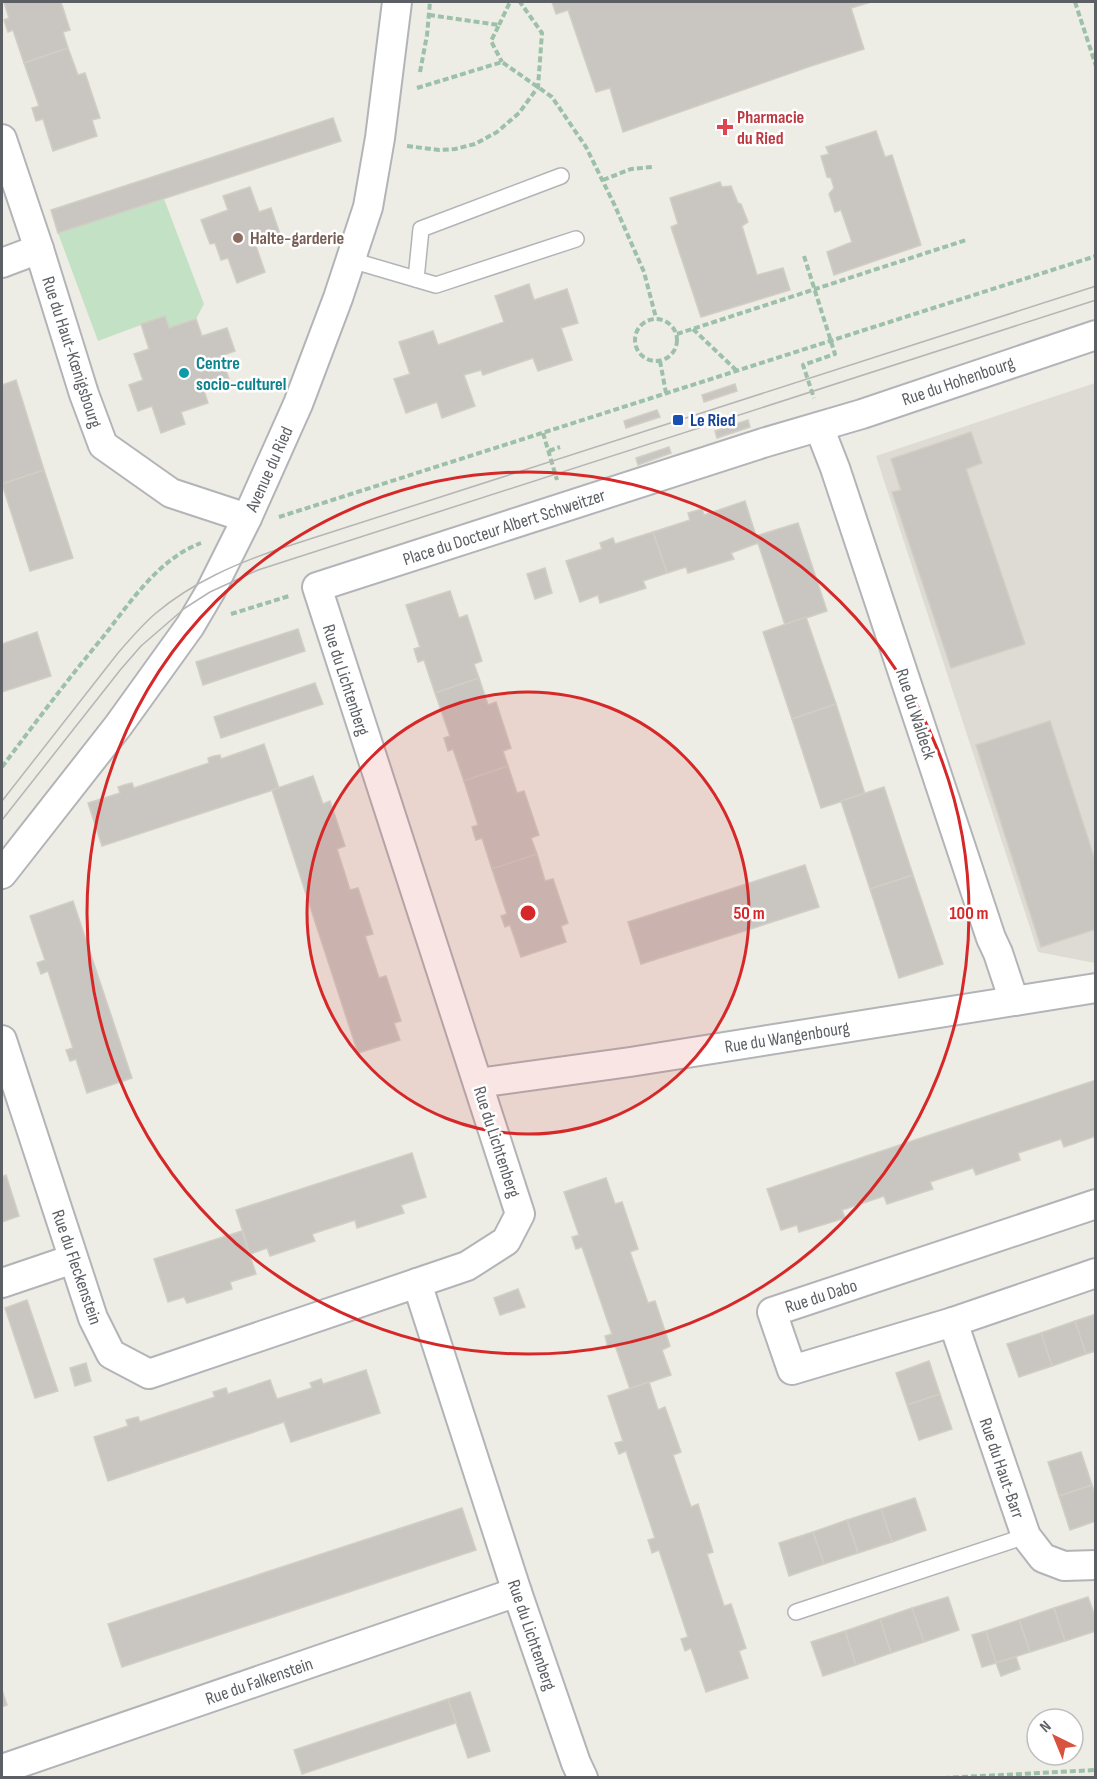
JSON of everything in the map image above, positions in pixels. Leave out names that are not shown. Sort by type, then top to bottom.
[{"type":"street","name":"Avenue du Ried","points":[[2,874],[118,726],[190,626],[210,592],[247,518],[298,404],[368,207],[380,138],[397,2]]},
{"type":"street","name":"Rue du Haut-Kœnigsbourg","points":[[2,139],[84,394],[103,445],[171,493],[247,518]]},
{"type":"street","points":[[2,263],[39,249]]},
{"type":"street","name":"Rue du Hohenbourg","points":[[817,415],[1095,335]]},
{"type":"street","name":"Place du Docteur Albert Schweitzer","points":[[317,587],[763,442],[817,415]]},
{"type":"street","name":"Rue du Waldeck","points":[[817,415],[1014,1001]]},
{"type":"street","name":"Rue du Lichtenberg","points":[[317,587],[520,1214],[506,1241],[468,1266],[417,1283],[517,1592],[583,1778]]},
{"type":"street","name":"Rue du Wangenbourg","points":[[478,1083],[630,1062],[1095,988]]},
{"type":"street","name":"Rue du Fleckenstein","points":[[2,1040],[93,1318],[111,1354],[148,1374],[417,1283]]},
{"type":"street","name":"Rue du Dabo","points":[[1095,1204],[772,1312],[792,1370],[953,1322],[1095,1273]]},
{"type":"street","points":[[2,1284],[74,1259]]},
{"type":"street","name":"Rue du Haut-Barr","points":[[953,1322],[1026,1536],[1043,1558],[1064,1566],[1095,1565]]},
{"type":"street","name":"Rue du Falkenstein","points":[[2,1769],[517,1592]]},
{"type":"lane","points":[[416,279],[421,229],[561,176]]},
{"type":"lane","points":[[351,260],[436,285],[576,239]]},
{"type":"lane","points":[[796,1612],[1026,1536]]},
{"type":"path","points":[[502,62],[491,41],[510,2]]},
{"type":"path","points":[[407,146],[439,150],[475,144],[497,132],[519,113],[538,87],[542,33],[520,2]]},
{"type":"path","points":[[1074,2],[1095,66]]},
{"type":"path","points":[[429,15],[499,25]]},
{"type":"path","points":[[603,180],[631,169],[652,167]]},
{"type":"path","points":[[677,334],[966,240]]},
{"type":"path","points":[[804,256],[835,354],[801,366],[817,415]]},
{"type":"path","points":[[275,518],[1095,256]]},
{"type":"path","points":[[663,319],[674,328],[677,334],[678,341],[672,354],[660,361],[646,359],[636,349],[635,335],[638,328],[648,320],[663,319]]},
{"type":"path","points":[[693,329],[737,371]]},
{"type":"path","points":[[660,361],[666,393]]},
{"type":"path","points":[[543,433],[566,507]]},
{"type":"path","points":[[549,451],[560,447]]},
{"type":"path","points":[[2,767],[72,675],[154,575],[171,560],[193,546]]},
{"type":"path","points":[[190,626],[317,587]]},
{"type":"path","points":[[944,1778],[1095,1770]]},
{"type":"shaded area","points":[[1095,383],[1095,963],[1038,952],[876,456]]},
{"type":"green space","points":[[164,199],[204,304],[196,319],[169,328],[165,316],[98,341],[58,233]]},
{"type":"building","points":[[4,2],[61,2],[70,30],[63,32],[68,48],[24,63],[13,30],[8,32],[4,20],[9,18]]},
{"type":"building","points":[[552,2],[871,2],[851,8],[864,49],[623,132],[610,88],[596,92],[568,10],[556,14]]},
{"type":"building","points":[[68,48],[78,75],[85,73],[100,118],[92,120],[97,136],[53,151],[43,119],[36,121],[32,108],[39,106],[24,63]]},
{"type":"building","points":[[333,118],[341,141],[58,233],[51,210]]},
{"type":"building","points":[[876,131],[885,157],[892,155],[921,245],[834,275],[827,252],[852,242],[841,210],[835,212],[829,194],[834,188],[831,178],[827,177],[821,156],[829,154],[826,147]]},
{"type":"building","points":[[720,182],[722,187],[731,186],[738,203],[741,204],[748,222],[742,226],[757,275],[783,268],[790,290],[701,317],[671,227],[678,224],[670,198]]},
{"type":"building","name":"Halte-garderie","points":[[250,187],[259,212],[271,208],[280,234],[255,243],[265,272],[237,283],[228,258],[221,260],[215,243],[210,244],[201,220],[228,210],[223,196]]},
{"type":"building","points":[[529,284],[534,300],[567,289],[578,323],[561,328],[572,360],[538,371],[533,358],[483,375],[481,370],[464,375],[475,406],[442,418],[437,402],[406,413],[394,379],[410,374],[399,342],[433,331],[438,345],[504,322],[495,296]]},
{"type":"building","name":"Centre socio-culturel","points":[[165,316],[169,328],[196,319],[202,336],[227,328],[235,351],[221,356],[229,379],[203,388],[208,403],[181,412],[185,424],[161,433],[152,406],[138,411],[129,385],[143,380],[134,354],[149,349],[141,324]]},
{"type":"building","points":[[16,380],[44,470],[2,484],[2,385]]},
{"type":"building","points":[[735,384],[737,391],[704,402],[702,395]]},
{"type":"building","points":[[657,410],[660,417],[626,428],[624,421]]},
{"type":"building","points":[[748,420],[750,427],[717,438],[715,431]]},
{"type":"building","points":[[971,432],[982,463],[966,469],[1025,644],[951,668],[892,492],[901,490],[891,459]]},
{"type":"building","points":[[669,447],[671,453],[638,465],[636,458]]},
{"type":"building","points":[[44,470],[73,558],[30,571],[2,484]]},
{"type":"building","points":[[745,501],[756,536],[798,523],[827,611],[785,625],[758,543],[731,553],[734,559],[688,573],[686,567],[667,573],[653,532],[690,520],[688,513],[702,509],[704,515]]},
{"type":"building","points":[[653,532],[667,573],[643,581],[646,588],[600,603],[598,595],[580,602],[566,561],[602,549],[600,543],[613,538],[615,544]]},
{"type":"building","points":[[545,568],[552,593],[535,599],[527,574]]},
{"type":"building","points":[[450,591],[459,618],[467,615],[482,661],[474,664],[479,678],[435,693],[424,660],[418,662],[414,649],[420,647],[406,605]]},
{"type":"building","points":[[806,617],[836,704],[792,719],[763,632]]},
{"type":"building","points":[[298,629],[305,651],[203,685],[196,662]]},
{"type":"building","points":[[37,632],[51,676],[2,692],[2,644]]},
{"type":"building","points":[[479,678],[488,705],[496,702],[511,748],[503,751],[508,766],[464,781],[453,749],[448,751],[444,738],[450,736],[435,693]]},
{"type":"building","points":[[315,683],[323,704],[221,738],[214,717]]},
{"type":"building","points":[[836,704],[865,794],[821,808],[792,719]]},
{"type":"building","points":[[1050,721],[1096,863],[1096,929],[1041,947],[976,745]]},
{"type":"building","points":[[264,744],[279,788],[102,846],[88,803],[120,793],[118,787],[132,783],[134,788],[209,763],[208,758],[220,755],[221,759]]},
{"type":"building","points":[[508,766],[517,793],[524,791],[539,835],[531,838],[537,854],[492,869],[482,838],[476,840],[472,827],[478,825],[464,781]]},
{"type":"building","points":[[313,776],[323,804],[330,801],[345,846],[337,849],[350,890],[358,888],[373,934],[365,936],[379,978],[386,976],[401,1021],[394,1023],[400,1040],[358,1053],[272,790]]},
{"type":"building","points":[[884,787],[913,875],[870,889],[841,801]]},
{"type":"building","points":[[537,854],[545,881],[553,879],[568,923],[561,926],[566,942],[521,957],[510,925],[505,927],[501,916],[507,914],[492,869]]},
{"type":"building","points":[[805,865],[819,907],[641,964],[628,922]]},
{"type":"building","points":[[913,875],[943,964],[899,978],[870,889]]},
{"type":"building","points":[[73,901],[132,1078],[87,1093],[76,1059],[70,1061],[66,1050],[73,1048],[48,971],[41,974],[37,963],[45,960],[30,916]]},
{"type":"building","points":[[1096,1080],[1096,1136],[1064,1147],[1061,1139],[1018,1153],[1020,1160],[976,1175],[973,1168],[930,1182],[933,1189],[887,1204],[884,1196],[842,1210],[845,1218],[799,1232],[797,1225],[781,1230],[767,1189]]},
{"type":"building","points":[[412,1153],[426,1197],[401,1205],[404,1213],[357,1228],[355,1220],[312,1234],[315,1241],[270,1256],[267,1248],[250,1254],[236,1210]]},
{"type":"building","points":[[6,1175],[19,1216],[2,1222],[2,1177]]},
{"type":"building","points":[[606,1178],[615,1204],[622,1202],[638,1249],[630,1252],[648,1303],[655,1301],[670,1346],[662,1350],[671,1375],[630,1389],[615,1345],[608,1347],[605,1336],[612,1334],[582,1247],[576,1249],[572,1237],[579,1235],[564,1192]]},
{"type":"building","points":[[242,1231],[256,1274],[230,1282],[232,1289],[207,1297],[187,1303],[184,1297],[168,1302],[154,1259]]},
{"type":"building","points":[[518,1289],[525,1307],[500,1315],[494,1298]]},
{"type":"building","points":[[27,1300],[58,1391],[35,1398],[5,1308]]},
{"type":"building","points":[[1096,1314],[1096,1351],[1086,1354],[1075,1321]]},
{"type":"building","points":[[1075,1321],[1086,1354],[1052,1366],[1041,1333]]},
{"type":"building","points":[[1041,1333],[1052,1366],[1019,1377],[1007,1344]]},
{"type":"building","points":[[929,1361],[940,1394],[907,1405],[896,1373]]},
{"type":"building","points":[[86,1363],[91,1381],[75,1386],[70,1368]]},
{"type":"building","points":[[366,1370],[380,1413],[291,1442],[284,1422],[108,1481],[94,1437],[128,1426],[126,1420],[138,1417],[140,1422],[215,1397],[213,1392],[226,1388],[228,1394],[270,1380],[277,1399],[312,1388],[310,1383],[321,1379],[323,1384]]},
{"type":"building","points":[[649,1382],[658,1410],[665,1407],[681,1452],[673,1455],[691,1507],[698,1504],[713,1552],[707,1554],[724,1606],[731,1604],[746,1648],[739,1651],[748,1678],[706,1692],[691,1648],[685,1651],[681,1639],[688,1637],[659,1550],[652,1553],[648,1540],[655,1538],[626,1451],[619,1454],[615,1443],[623,1441],[608,1396]]},
{"type":"building","points":[[940,1394],[952,1429],[919,1440],[907,1405]]},
{"type":"building","points":[[1081,1452],[1092,1485],[1059,1496],[1048,1462]]},
{"type":"building","points":[[1092,1485],[1096,1496],[1096,1521],[1070,1530],[1059,1496]]},
{"type":"building","points":[[915,1498],[926,1530],[892,1542],[881,1509]]},
{"type":"building","points":[[462,1508],[476,1550],[122,1667],[108,1624]]},
{"type":"building","points":[[881,1509],[892,1542],[858,1553],[847,1520]]},
{"type":"building","points":[[847,1520],[858,1553],[824,1564],[813,1532]]},
{"type":"building","points":[[813,1532],[824,1564],[789,1576],[779,1543]]},
{"type":"building","points":[[948,1597],[959,1630],[924,1642],[912,1608]]},
{"type":"building","points":[[1088,1597],[1096,1619],[1096,1631],[1065,1641],[1054,1608]]},
{"type":"building","points":[[912,1608],[924,1642],[891,1653],[880,1619]]},
{"type":"building","points":[[1054,1608],[1065,1641],[1030,1652],[1019,1620]]},
{"type":"building","points":[[880,1619],[891,1653],[856,1665],[845,1631]]},
{"type":"building","points":[[1019,1620],[1030,1652],[996,1663],[986,1631]]},
{"type":"building","points":[[845,1631],[856,1665],[823,1676],[811,1642]]},
{"type":"building","points":[[986,1631],[996,1663],[982,1667],[972,1635]]},
{"type":"building","points":[[1016,1657],[1020,1669],[1001,1676],[996,1663]]},
{"type":"building","points":[[2,1690],[7,1705],[2,1707]]},
{"type":"building","points":[[470,1692],[490,1751],[468,1758],[448,1699]]},
{"type":"building","points":[[448,1699],[456,1723],[302,1774],[294,1750]]},
{"type":"tram line","points":[[2,801],[136,632],[170,602],[216,575],[282,548],[1096,286]]},
{"type":"tram line","points":[[2,820],[141,646],[185,608],[210,592],[258,570],[1096,300]]},
{"type":"place","name":"Pharmacie du Ried","points":[[725,127]]},
{"type":"place","name":"Halte-garderie","points":[[238,238]]},
{"type":"place","name":"Centre socio-culturel","points":[[184,373]]},
{"type":"place","name":"Le Ried","points":[[678,420]]}]
